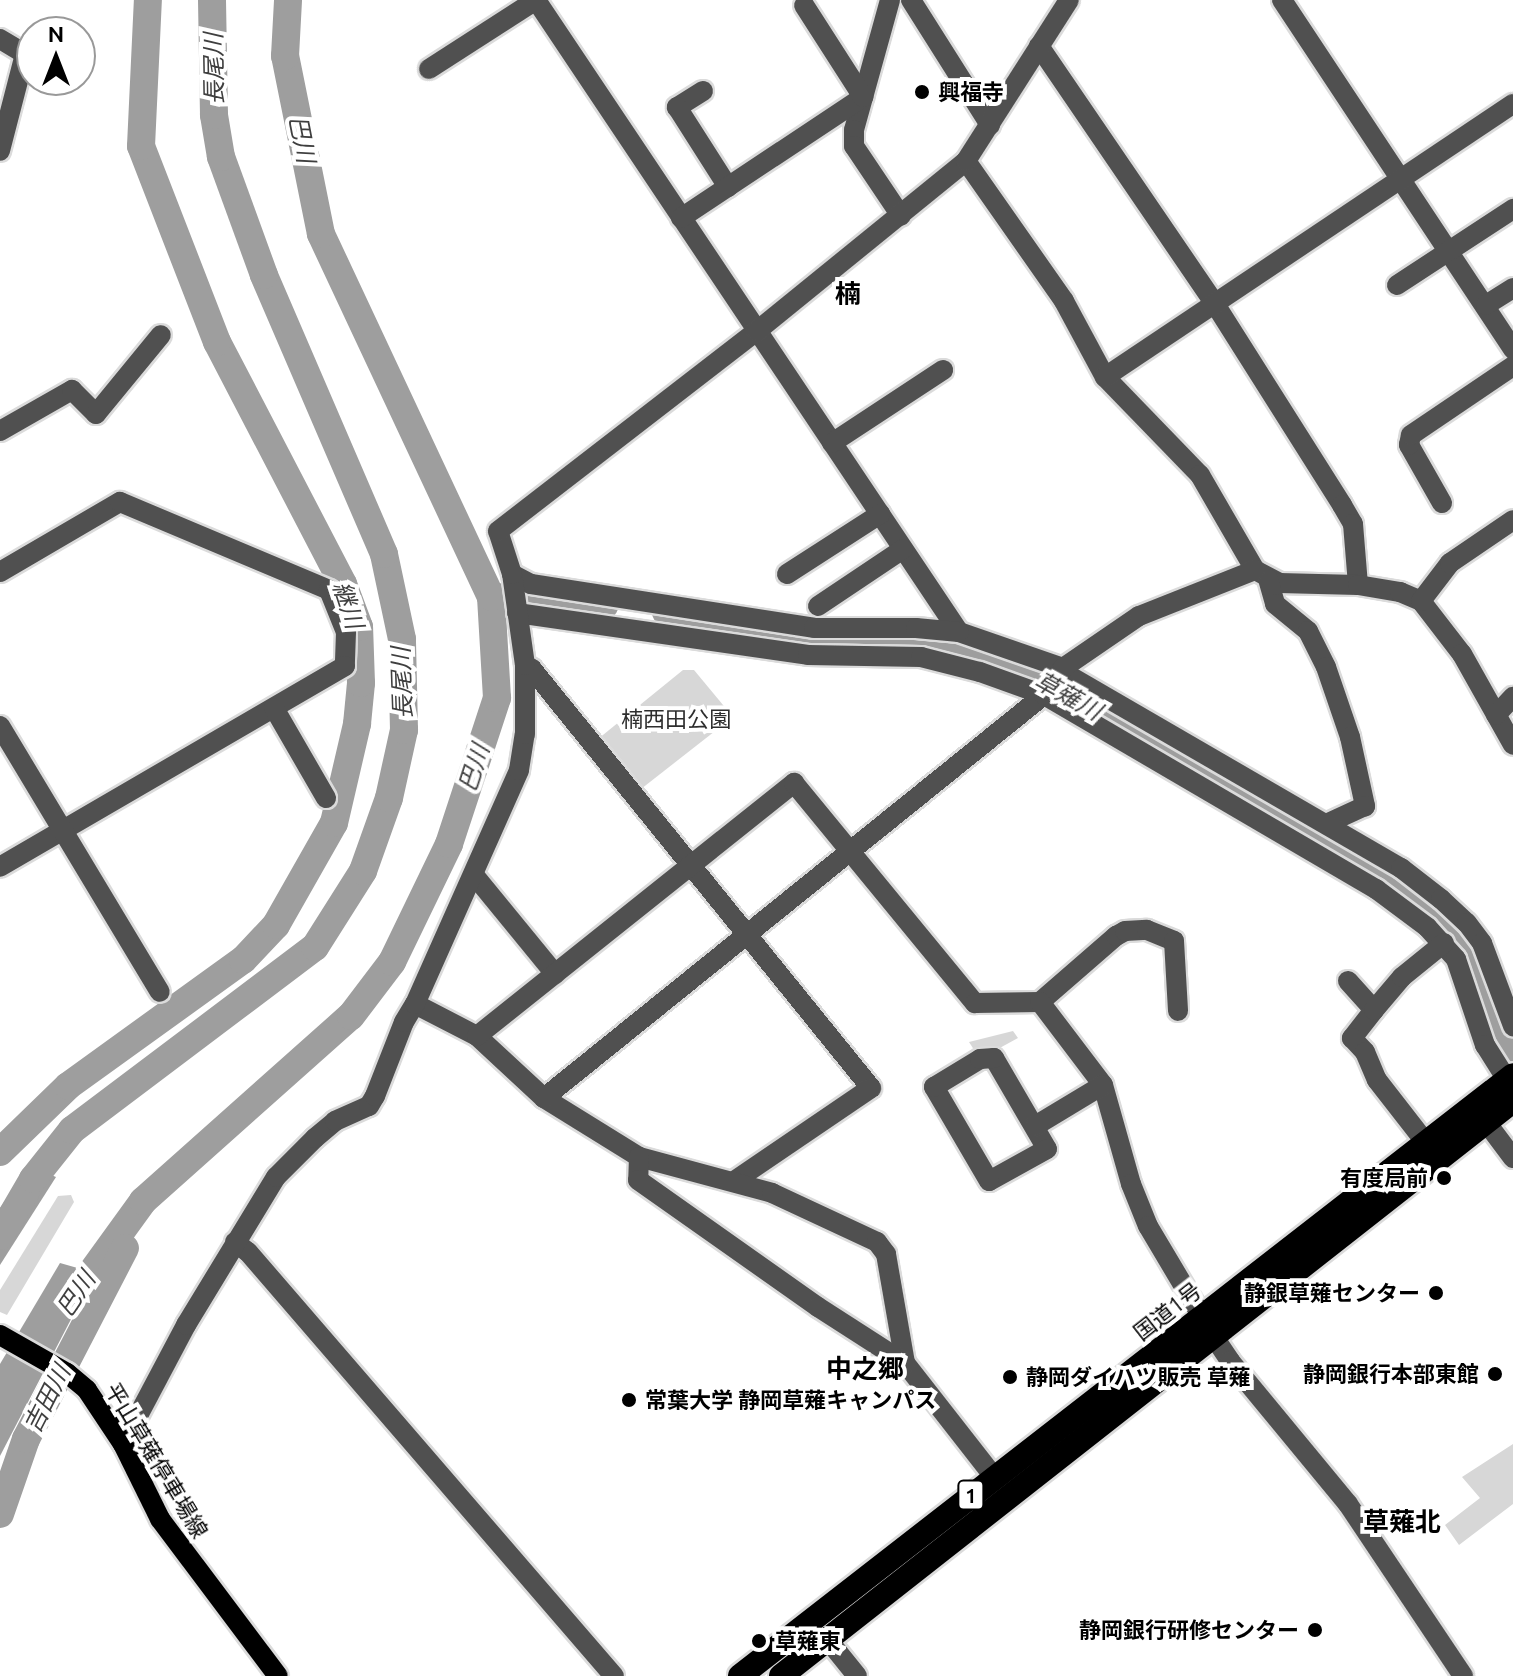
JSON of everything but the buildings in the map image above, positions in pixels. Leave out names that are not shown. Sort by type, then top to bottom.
[{"type":"highway","name":"国道1号","points":[[740,1676],[994,1477],[1209,1326],[1486,1122],[1511,1086]]},
{"type":"highway","name":"国道1号","points":[[781,1676],[1209,1326],[1426,1143],[1511,1086]]},
{"type":"main road","name":"平山草薙停車場線","points":[[4,1338],[67,1373],[87,1390],[123,1444],[160,1519],[278,1676]]},
{"type":"street","points":[[429,69],[536,0],[959,632]]},
{"type":"street","points":[[890,0],[854,130],[854,146],[901,216]]},
{"type":"street","points":[[911,0],[990,125]]},
{"type":"street","points":[[123,1444],[235,1242],[276,1177],[335,1121],[369,1106],[519,770],[525,734],[525,665],[512,574],[498,531],[757,331],[966,161],[1069,0]]},
{"type":"street","points":[[1282,0],[1513,349]]},
{"type":"street","points":[[804,5],[863,97]]},
{"type":"street","points":[[0,39],[25,54],[0,151]]},
{"type":"street","points":[[1039,46],[1215,304],[1353,524],[1358,585]]},
{"type":"street","points":[[703,91],[677,107],[728,187]]},
{"type":"street","points":[[681,218],[863,97]]},
{"type":"street","points":[[1105,377],[1513,104]]},
{"type":"street","points":[[966,161],[1078,323],[1105,377],[1200,475],[1262,575],[1275,604],[1308,631],[1326,667],[1350,737],[1365,806],[1326,824]]},
{"type":"street","points":[[1397,285],[1513,209]]},
{"type":"street","points":[[1486,305],[1513,288]]},
{"type":"street","points":[[0,431],[72,390],[96,414],[161,335]]},
{"type":"street","points":[[1442,503],[1409,445],[1411,435],[1513,366]]},
{"type":"street","points":[[832,443],[943,370]]},
{"type":"street","points":[[0,572],[120,502],[329,590],[346,632],[345,666],[0,867]]},
{"type":"street","points":[[787,574],[880,514]]},
{"type":"street","points":[[1421,601],[1450,563],[1513,520]]},
{"type":"street","points":[[818,606],[903,549]]},
{"type":"street","points":[[512,574],[531,584],[814,628],[916,628],[959,632],[1062,670],[1401,868],[1467,923],[1492,963],[1504,1007],[1513,1026]]},
{"type":"street","points":[[544,1098],[1044,695],[1062,670],[1139,616],[1262,575],[1279,583],[1358,585],[1400,592],[1421,601],[1462,654],[1513,745]]},
{"type":"street","points":[[517,613],[808,655],[921,657],[980,672],[1044,695],[1252,814],[1394,901],[1444,943],[1464,973],[1485,1045],[1511,1086]]},
{"type":"street","points":[[525,665],[532,669],[871,1088],[734,1181]]},
{"type":"street","points":[[1496,715],[1513,697]]},
{"type":"street","points":[[274,708],[326,798]]},
{"type":"street","points":[[0,726],[160,992]]},
{"type":"street","points":[[477,1036],[794,783],[975,1003],[1040,1002],[1116,936],[1125,931],[1147,930],[1174,941],[1178,1011]]},
{"type":"street","points":[[1252,814],[1266,789]]},
{"type":"street","points":[[474,875],[555,974]]},
{"type":"street","points":[[1426,1143],[1377,1080],[1365,1052],[1352,1038],[1402,977],[1444,943]]},
{"type":"street","points":[[1348,981],[1374,1010]]},
{"type":"street","points":[[1040,1002],[1103,1085],[1131,1184],[1148,1226],[1209,1326],[1348,1504],[1463,1676]]},
{"type":"street","points":[[415,1004],[477,1036],[544,1098],[639,1157],[734,1181],[801,1204],[877,1242],[886,1254],[905,1363]]},
{"type":"street","points":[[994,1058],[1035,1126],[1047,1149],[989,1181],[934,1087],[980,1059],[994,1058]]},
{"type":"street","points":[[1035,1126],[1103,1085]]},
{"type":"street","points":[[1486,1122],[1513,1158]]},
{"type":"street","points":[[639,1157],[638,1180],[818,1307],[905,1363],[994,1477]]},
{"type":"street","points":[[235,1242],[248,1252],[614,1676]]},
{"type":"street","points":[[828,1640],[857,1676]]},
{"type":"green space","name":"楠西田公園","points":[[683,670],[694,670],[733,717],[641,789],[598,739]]},
{"type":"green space","points":[[1013,1031],[1018,1038],[996,1050],[976,1053],[969,1042]]},
{"type":"green space","points":[[71,1195],[74,1202],[7,1315],[0,1312],[0,1290],[58,1196]]},
{"type":"green space","points":[[1513,1444],[1513,1504],[1459,1545],[1445,1525],[1480,1498],[1462,1477]]},
{"type":"water","points":[[30,1166],[56,1177],[0,1265],[0,1208]]},
{"type":"water","points":[[60,1263],[95,1273],[0,1456],[0,1364]]},
{"type":"waterway","name":"継川","points":[[0,1152],[68,1086],[243,960],[276,925],[334,823],[357,724],[361,683],[359,627],[343,584],[217,342],[141,146],[148,0]]},
{"type":"waterway","name":"長尾川","points":[[0,1236],[33,1179],[72,1130],[315,947],[363,871],[389,798],[404,730],[402,639],[384,554],[264,275],[221,157],[214,115],[212,0]]},
{"type":"waterway","name":"巴川","points":[[70,1302],[143,1201],[351,1016],[392,962],[449,844],[497,698],[491,597],[321,234],[285,56],[288,0]]},
{"type":"waterway","name":"草薙川","points":[[491,597],[576,600],[605,605]]},
{"type":"waterway","name":"草薙川","points":[[666,612],[803,644],[953,648],[1035,676],[1089,703],[1384,876],[1416,898],[1450,927],[1478,968],[1493,1017],[1513,1058]]},
{"type":"waterway","name":"吉田川","points":[[0,1514],[26,1439],[125,1248]]},
{"type":"place","name":"興福寺","points":[[922,92]]},
{"type":"place","name":"有度局前","points":[[1444,1178]]},
{"type":"place","name":"静銀草薙センター","points":[[1436,1293]]},
{"type":"place","name":"静岡銀行本部東館","points":[[1495,1374]]},
{"type":"place","name":"静岡ダイハツ販売 草薙","points":[[1010,1377]]},
{"type":"place","name":"常葉大学 静岡草薙キャンパス","points":[[629,1400]]},
{"type":"place","name":"静岡銀行研修センター","points":[[1315,1630]]},
{"type":"place","name":"草薙東","points":[[759,1641]]},
{"type":"district","name":"楠","points":[[848,294]]},
{"type":"district","name":"中之郷","points":[[865,1369]]},
{"type":"district","name":"草薙北","points":[[1402,1522]]}]
